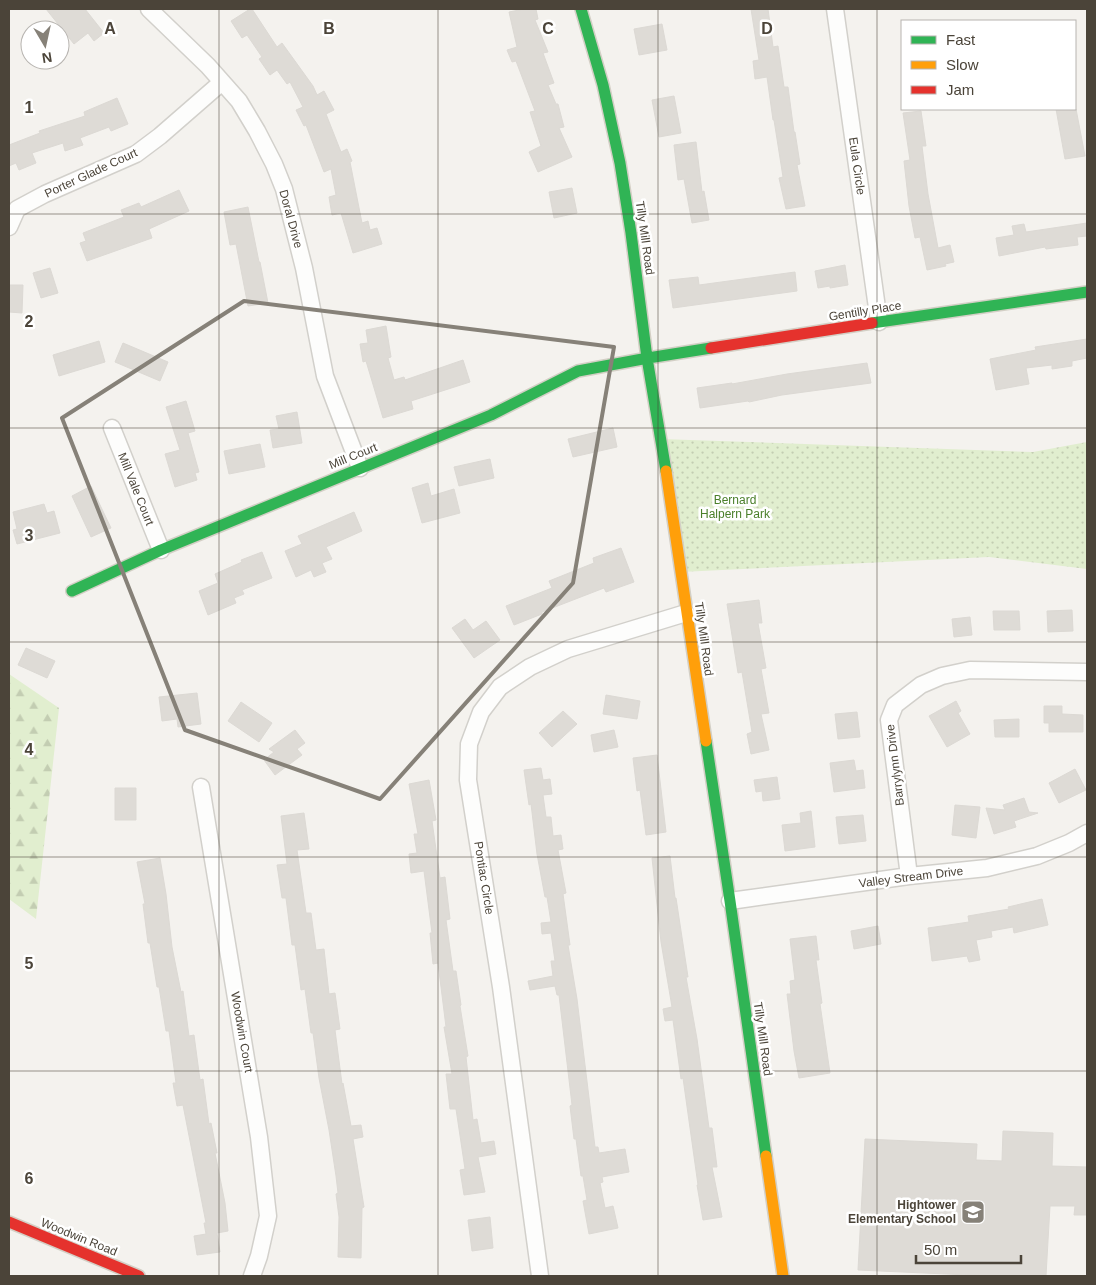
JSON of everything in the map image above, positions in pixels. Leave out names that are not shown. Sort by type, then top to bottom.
[{"type":"street","name":"Doral Drive","points":[[150,9],[239,101],[274,164],[284,189],[304,268],[325,376],[360,468]]},
{"type":"street","name":"Tilly Mill Road","points":[[581,9],[613,129],[629,216],[648,358],[730,901],[782,1276]]},
{"type":"street","name":"Eula Circle","points":[[835,9],[879,322]]},
{"type":"street","name":"Porter Glade Court","points":[[9,227],[17,209],[45,194],[136,154],[160,136],[222,82]]},
{"type":"street","name":"Gentilly Place","points":[[648,358],[1087,292]]},
{"type":"street","name":"Mill Court","points":[[72,591],[161,550],[491,415],[578,371],[648,358]]},
{"type":"street","name":"Mill Vale Court","points":[[112,428],[161,550]]},
{"type":"street","name":"Pontiac Circle","points":[[540,1276],[501,987],[468,780],[469,744],[480,712],[500,686],[530,667],[568,649],[686,613]]},
{"type":"street","name":"Barrylynn Drive","points":[[908,876],[889,720],[896,705],[921,686],[942,676],[970,670],[1087,672]]},
{"type":"street","name":"Woodwin Court","points":[[201,787],[258,1128],[268,1216],[259,1256],[252,1276]]},
{"type":"street","name":"Valley Stream Drive","points":[[730,901],[908,876],[987,868],[1037,856],[1069,843],[1087,833]]},
{"type":"street","name":"Woodwin Road","points":[[9,1222],[139,1276]]},
{"type":"highlighted area","points":[[244,301],[614,347],[573,583],[380,799],[185,730],[62,418]]},
{"type":"green space","name":"Bernard Halpern Park","points":[[661,439],[1033,452],[1087,442],[1087,569],[989,557],[681,572]]},
{"type":"green space","points":[[9,674],[59,708],[36,919],[9,899]]},
{"type":"building","points":[[46,9],[85,9],[104,33],[94,41],[88,33],[74,44],[70,39],[70,20],[55,20]]},
{"type":"building","points":[[252,9],[277,47],[282,43],[313,86],[317,95],[324,91],[334,110],[326,114],[341,152],[347,149],[352,161],[350,162],[362,223],[368,221],[370,230],[377,228],[382,244],[353,253],[341,213],[332,215],[329,197],[336,195],[331,169],[324,172],[306,125],[304,126],[296,110],[303,107],[290,82],[287,84],[277,70],[270,75],[259,59],[262,57],[247,35],[242,38],[231,21]]},
{"type":"building","points":[[536,9],[538,19],[535,20],[548,52],[543,53],[554,83],[548,85],[556,104],[558,104],[564,127],[559,128],[572,157],[538,172],[529,152],[541,146],[530,112],[535,111],[516,61],[512,62],[507,50],[517,47],[509,12]]},
{"type":"building","points":[[751,9],[768,9],[773,47],[778,46],[784,87],[788,87],[800,164],[797,165],[805,206],[786,209],[779,178],[783,177],[767,77],[755,79],[753,61],[759,60]]},
{"type":"building","points":[[662,24],[667,50],[639,55],[634,29]]},
{"type":"building","points":[[674,96],[681,133],[659,137],[652,100]]},
{"type":"building","points":[[117,98],[128,124],[111,131],[109,127],[80,138],[83,145],[65,151],[63,143],[32,153],[36,163],[19,170],[16,163],[9,166],[9,145],[40,133],[39,131],[85,116],[84,112]]},
{"type":"building","points":[[1076,109],[1085,156],[1065,159],[1056,110]]},
{"type":"building","points":[[921,111],[926,146],[922,146],[928,194],[938,248],[950,245],[954,262],[945,264],[946,266],[927,270],[920,237],[915,238],[904,161],[910,160],[903,113]]},
{"type":"building","points":[[696,142],[702,192],[704,191],[709,220],[692,223],[684,179],[678,180],[674,145]]},
{"type":"building","points":[[572,188],[577,213],[554,218],[549,192]]},
{"type":"building","points":[[179,190],[189,211],[149,229],[152,238],[87,261],[80,243],[86,241],[83,233],[124,217],[121,210],[139,203],[141,207]]},
{"type":"building","points":[[248,207],[268,303],[248,306],[236,244],[230,245],[224,212]]},
{"type":"building","points":[[1087,223],[1087,236],[1077,237],[1078,245],[1046,249],[1045,247],[999,256],[996,238],[1014,235],[1012,226],[1024,224],[1026,232]]},
{"type":"building","points":[[845,265],[848,285],[818,288],[815,271]]},
{"type":"building","points":[[50,268],[58,293],[41,298],[33,273]]},
{"type":"building","points":[[795,272],[797,291],[673,308],[669,280],[698,277],[699,285]]},
{"type":"building","points":[[9,285],[23,285],[22,313],[9,312]]},
{"type":"building","points":[[386,326],[391,357],[388,358],[394,380],[404,377],[405,380],[463,360],[470,382],[411,401],[413,409],[383,418],[366,361],[363,362],[360,344],[368,343],[366,330]]},
{"type":"building","points":[[1087,339],[1087,358],[1072,361],[1072,366],[1052,369],[1052,365],[1026,368],[1029,384],[996,390],[990,359],[1036,350],[1035,347]]},
{"type":"building","points":[[99,341],[105,362],[59,376],[53,355]]},
{"type":"building","points":[[123,343],[168,362],[160,381],[115,362]]},
{"type":"building","points":[[867,363],[871,383],[700,408],[697,388]]},
{"type":"building","points":[[186,401],[195,431],[188,433],[199,472],[195,473],[197,480],[175,487],[165,454],[180,450],[166,407]]},
{"type":"building","points":[[297,412],[302,443],[273,448],[270,430],[279,429],[276,416]]},
{"type":"building","points":[[613,428],[617,447],[573,457],[568,439]]},
{"type":"building","points":[[260,444],[265,467],[229,474],[224,451]]},
{"type":"building","points":[[490,459],[494,478],[459,486],[454,467]]},
{"type":"building","points":[[428,483],[431,496],[454,489],[460,513],[422,523],[412,488]]},
{"type":"building","points":[[91,486],[111,528],[91,537],[72,496]]},
{"type":"building","points":[[44,504],[47,513],[54,511],[60,533],[17,544],[13,530],[17,529],[13,512]]},
{"type":"building","points":[[354,512],[362,531],[326,547],[332,559],[322,563],[326,572],[314,577],[311,570],[296,577],[285,551],[302,544],[298,536]]},
{"type":"building","points":[[621,548],[634,582],[606,592],[604,588],[514,625],[506,606],[552,588],[549,581],[594,563],[593,558]]},
{"type":"building","points":[[262,552],[272,578],[242,590],[244,594],[234,598],[236,603],[208,615],[199,591],[218,583],[215,574],[242,562],[241,560]]},
{"type":"building","points":[[759,600],[762,623],[758,623],[766,668],[761,669],[769,713],[761,714],[769,750],[751,754],[747,734],[752,732],[742,672],[738,673],[727,604]]},
{"type":"building","points":[[1072,610],[1073,631],[1048,632],[1047,611]]},
{"type":"building","points":[[993,611],[1019,611],[1020,630],[994,630]]},
{"type":"building","points":[[970,617],[972,635],[954,637],[952,619]]},
{"type":"building","points":[[465,619],[473,630],[486,621],[500,640],[474,658],[452,628]]},
{"type":"building","points":[[26,648],[55,661],[47,678],[18,665]]},
{"type":"building","points":[[197,693],[201,724],[178,727],[177,719],[162,721],[159,697]]},
{"type":"building","points":[[606,695],[640,701],[637,719],[603,714]]},
{"type":"building","points":[[956,701],[961,711],[958,713],[970,734],[947,747],[929,716]]},
{"type":"building","points":[[241,702],[272,723],[259,742],[228,721]]},
{"type":"building","points":[[1044,706],[1062,706],[1062,714],[1083,715],[1083,732],[1049,732],[1049,723],[1044,723]]},
{"type":"building","points":[[563,711],[577,724],[552,747],[539,733]]},
{"type":"building","points":[[857,712],[860,737],[838,739],[835,714]]},
{"type":"building","points":[[1019,719],[1019,737],[995,737],[994,720]]},
{"type":"building","points":[[295,730],[305,743],[297,749],[302,755],[275,775],[264,760],[274,752],[269,749]]},
{"type":"building","points":[[614,730],[618,747],[594,752],[591,735]]},
{"type":"building","points":[[657,755],[666,832],[646,835],[640,790],[637,791],[633,758]]},
{"type":"building","points":[[854,760],[856,771],[863,770],[865,788],[834,792],[830,763]]},
{"type":"building","points":[[541,768],[543,780],[550,779],[552,794],[543,795],[546,817],[551,817],[553,836],[561,835],[563,849],[558,850],[566,893],[563,894],[570,945],[568,945],[577,999],[595,1147],[598,1147],[599,1153],[625,1149],[629,1172],[602,1177],[603,1182],[600,1183],[605,1208],[613,1206],[618,1228],[589,1234],[583,1201],[587,1200],[583,1176],[581,1176],[576,1139],[574,1139],[570,1106],[572,1105],[559,995],[557,995],[555,986],[530,990],[528,981],[553,976],[551,961],[555,961],[551,933],[542,934],[541,923],[551,922],[537,854],[531,804],[529,805],[524,770]]},
{"type":"building","points":[[1075,769],[1086,790],[1059,803],[1049,783]]},
{"type":"building","points":[[777,777],[780,799],[763,801],[762,791],[756,792],[754,780]]},
{"type":"building","points":[[429,780],[436,820],[432,821],[440,878],[445,877],[450,919],[446,920],[453,971],[456,971],[468,1056],[466,1057],[473,1120],[477,1119],[481,1143],[494,1141],[496,1154],[478,1157],[485,1192],[464,1195],[460,1170],[465,1169],[456,1109],[450,1109],[446,1074],[452,1074],[444,1027],[446,1027],[438,963],[433,964],[430,933],[432,933],[424,871],[411,873],[409,854],[417,853],[414,834],[418,834],[409,784]]},
{"type":"building","points":[[115,788],[136,788],[136,820],[115,820]]},
{"type":"building","points":[[1024,798],[1029,812],[1038,813],[1014,821],[1016,827],[994,834],[986,808],[1005,810],[1003,805]]},
{"type":"building","points":[[955,805],[980,807],[976,838],[952,835]]},
{"type":"building","points":[[811,811],[815,847],[785,851],[782,825],[801,823],[800,813]]},
{"type":"building","points":[[304,813],[309,849],[297,850],[306,913],[311,913],[316,950],[324,949],[329,994],[335,993],[340,1029],[335,1030],[342,1084],[351,1126],[361,1125],[363,1137],[353,1139],[364,1207],[362,1208],[361,1258],[338,1257],[339,1217],[336,1194],[338,1193],[329,1130],[305,989],[301,990],[295,945],[292,945],[286,898],[282,898],[277,865],[287,864],[281,816]]},
{"type":"building","points":[[863,815],[866,841],[839,844],[836,817]]},
{"type":"building","points":[[670,856],[709,1128],[712,1128],[717,1167],[712,1167],[722,1217],[703,1220],[673,1020],[665,1021],[663,1009],[672,1007],[661,942],[652,858]]},
{"type":"building","points":[[160,858],[172,947],[181,992],[183,991],[189,1036],[194,1035],[200,1080],[203,1079],[209,1124],[211,1123],[217,1153],[215,1153],[225,1203],[228,1231],[217,1233],[220,1252],[197,1255],[194,1236],[206,1234],[204,1223],[206,1223],[183,1105],[177,1106],[173,1083],[176,1083],[169,1031],[166,1031],[150,943],[148,943],[143,904],[145,904],[137,862]]},
{"type":"building","points":[[1042,899],[1048,925],[1014,933],[1013,927],[991,931],[992,937],[976,940],[980,960],[969,962],[967,956],[932,961],[928,928],[969,922],[968,916],[1009,909],[1008,907]]},
{"type":"building","points":[[878,926],[881,944],[854,949],[851,931]]},
{"type":"building","points":[[816,936],[819,960],[816,960],[822,1003],[820,1004],[830,1073],[799,1078],[787,994],[791,994],[790,981],[795,980],[790,939]]},
{"type":"building","points":[[1003,1131],[1053,1133],[1052,1166],[1087,1167],[1087,1215],[1074,1215],[1075,1206],[1050,1206],[1046,1276],[990,1276],[858,1270],[865,1139],[977,1144],[976,1160],[1002,1161]]},
{"type":"building","points":[[490,1217],[493,1248],[472,1251],[468,1220]]},
{"type":"traffic: fast","points":[[581,9],[603,85],[620,163],[647,358],[666,471]]},
{"type":"traffic: fast","points":[[872,323],[1087,292]]},
{"type":"traffic: fast","points":[[72,591],[161,550],[491,415],[578,371],[711,348]]},
{"type":"traffic: fast","points":[[706,741],[766,1156]]},
{"type":"traffic: slow","points":[[666,471],[706,741]]},
{"type":"traffic: slow","points":[[766,1156],[783,1276]]},
{"type":"traffic: jam","points":[[711,348],[872,323]]},
{"type":"traffic: jam","points":[[9,1222],[139,1276]]},
{"type":"place","name":"Hightower Elementary School","points":[[973,1212]]}]
